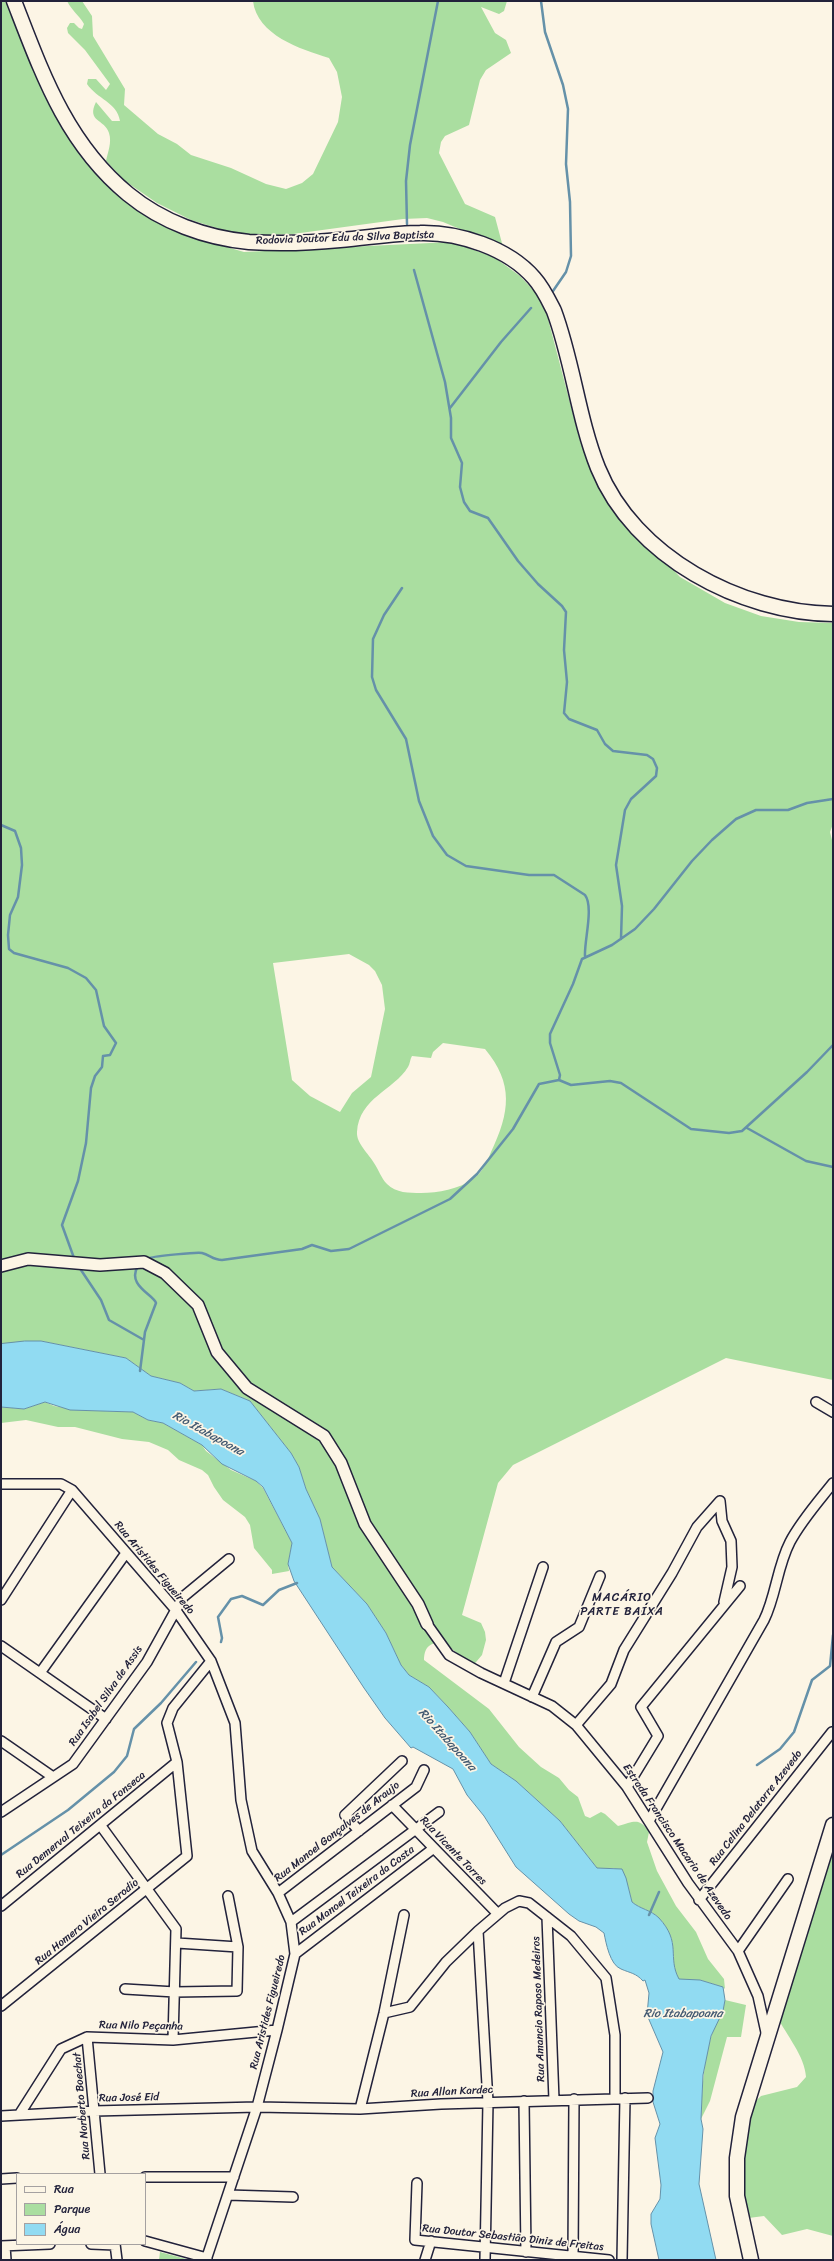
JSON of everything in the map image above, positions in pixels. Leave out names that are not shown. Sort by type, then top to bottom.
[{"type":"main road","name":"Rodovia Doutor Edu da Silva Baptista","points":[[14,1],[62,116],[83,147],[128,194],[176,223],[217,237],[278,243],[339,240],[402,234],[444,234],[487,247],[524,269],[542,288],[554,311],[599,469],[620,508],[633,523],[674,561],[694,575],[727,591],[760,604],[782,609],[804,613],[833,614]]},
{"type":"main road","points":[[751,2260],[737,2196],[737,2158],[743,2117],[767,2038],[829,1849],[833,1825]]},
{"type":"street","points":[[1,1266],[28,1259],[100,1265],[144,1262],[165,1273],[198,1305],[217,1352],[247,1388],[324,1436],[341,1464],[365,1524],[418,1604],[427,1624]]},
{"type":"street","points":[[816,1402],[833,1412]]},
{"type":"street","points":[[648,1821],[764,1620],[772,1604],[789,1543],[801,1524],[833,1483]]},
{"type":"street","points":[[1,1484],[61,1484],[72,1490],[1,1600]]},
{"type":"street","name":"Rua Aristides Figueiredo","points":[[72,1490],[175,1609],[211,1661],[235,1723],[241,1800],[252,1851],[278,1893],[291,1922],[295,1954],[277,2030],[257,2107],[207,2259]]},
{"type":"street","points":[[576,1725],[611,1684],[624,1650],[697,1527],[720,1501],[722,1521],[731,1542],[732,1567],[723,1604]]},
{"type":"street","points":[[40,1673],[126,1553]]},
{"type":"street","name":"Rua Isabel Silva de Assis","points":[[1,1812],[73,1764],[147,1662],[183,1597],[229,1559]]},
{"type":"street","points":[[504,1684],[543,1568]]},
{"type":"street","points":[[532,1697],[556,1642],[579,1627],[600,1576]]},
{"type":"street","points":[[627,1787],[658,1736],[641,1707],[723,1604],[740,1586]]},
{"type":"street","name":"Estrada Francisco Macario de Azevedo","points":[[427,1624],[449,1655],[504,1684],[552,1706],[576,1725],[627,1787],[699,1900],[738,1951],[758,1996],[767,2038]]},
{"type":"street","points":[[1,1646],[106,1719]]},
{"type":"street","points":[[177,1762],[167,1723],[173,1708],[211,1661]]},
{"type":"street","name":"Rua Celina Delatorre Azevedo","points":[[699,1900],[832,1732]]},
{"type":"street","points":[[1,1741],[53,1777]]},
{"type":"street","points":[[359,1831],[345,1815],[402,1761]]},
{"type":"street","name":"Rua Demerval Teixeira da Fonseca","points":[[1,1906],[177,1762]]},
{"type":"street","name":"Rua Homero Vieira Serodio","points":[[1,2006],[147,1890],[187,1856],[177,1762]]},
{"type":"street","name":"Rua Manoel Gonçalves de Araujo","points":[[278,1893],[416,1787],[424,1770]]},
{"type":"street","name":"Rua Vicente Torres","points":[[392,1805],[498,1914]]},
{"type":"street","points":[[291,1922],[439,1812]]},
{"type":"street","points":[[100,1826],[176,1929],[176,1992],[173,2040]]},
{"type":"street","name":"Rua Manoel Teixeira da Costa","points":[[295,1954],[434,1848]]},
{"type":"street","points":[[738,1951],[788,1879]]},
{"type":"street","points":[[125,1989],[176,1992],[237,1992],[238,1947],[228,1896]]},
{"type":"street","points":[[384,2013],[410,2008],[446,1962],[478,1931],[498,1914],[519,1901],[529,1903],[571,1936],[606,1978],[615,2035],[615,2098]]},
{"type":"street","points":[[360,2109],[384,2013],[404,1915]]},
{"type":"street","name":"Rua Amancio Raposo Medeiros","points":[[547,1917],[554,2100]]},
{"type":"street","points":[[478,1931],[488,2102],[485,2260]]},
{"type":"street","points":[[177,1943],[238,1947]]},
{"type":"street","name":"Rua Nilo Peçanha","points":[[19,2115],[61,2049],[87,2037],[173,2040],[277,2030]]},
{"type":"street","name":"Rua Norberto Boechat","points":[[87,2037],[100,2173]]},
{"type":"street","points":[[622,2260],[625,2098]]},
{"type":"street","name":"Rua Allan Kardec","points":[[257,2107],[360,2109],[488,2102],[648,2098]]},
{"type":"street","points":[[573,2257],[574,2099]]},
{"type":"street","points":[[524,2101],[526,2252]]},
{"type":"street","name":"Rua José Eid","points":[[1,2116],[94,2110],[257,2107]]},
{"type":"street","points":[[146,2176],[234,2177]]},
{"type":"street","points":[[1,2178],[16,2178]]},
{"type":"street","name":"Rua Doutor Sebastião Diniz de Freitas","points":[[417,2183],[415,2240],[609,2260]]},
{"type":"street","points":[[228,2195],[293,2197]]},
{"type":"street","points":[[146,2241],[207,2259]]},
{"type":"street","points":[[425,2260],[431,2241]]},
{"type":"street","points":[[6,2260],[3,2246],[26,2245]]},
{"type":"street","points":[[115,2245],[117,2260]]},
{"type":"green space","points":[[1,1],[9,1],[62,125],[85,161],[114,193],[147,216],[185,235],[244,252],[451,242],[494,257],[520,276],[536,293],[547,315],[580,441],[597,479],[665,561],[680,577],[725,603],[761,616],[799,622],[833,623],[833,824],[830,832],[833,844],[833,1380],[726,1358],[513,1465],[498,1483],[462,1615],[481,1623],[485,1632],[486,1640],[482,1655],[471,1668],[452,1649],[446,1645],[435,1643],[429,1646],[425,1652],[424,1658],[424,1660],[489,1709],[519,1747],[541,1767],[559,1778],[569,1790],[578,1797],[585,1816],[590,1818],[601,1812],[618,1826],[632,1822],[639,1822],[645,1827],[649,1832],[647,1842],[657,1871],[676,1906],[696,1932],[708,1959],[724,1979],[725,1989],[723,1987],[700,1980],[679,1980],[674,1964],[670,1935],[659,1918],[653,1913],[632,1902],[628,1886],[614,1868],[605,1870],[597,1868],[560,1821],[516,1781],[491,1764],[470,1732],[448,1707],[429,1687],[409,1675],[401,1665],[386,1633],[367,1604],[332,1567],[320,1519],[306,1489],[299,1467],[291,1453],[250,1401],[221,1389],[194,1391],[180,1383],[151,1376],[126,1358],[41,1341],[1,1344]],"holes":[[[349,954],[369,965],[375,971],[382,985],[385,1009],[371,1077],[352,1093],[340,1112],[310,1096],[292,1080],[273,963]],[[443,1043],[485,1049],[501,1074],[505,1086],[506,1099],[502,1124],[486,1163],[479,1174],[473,1179],[455,1188],[441,1191],[428,1193],[407,1193],[399,1191],[385,1182],[361,1144],[357,1136],[359,1120],[370,1103],[402,1075],[409,1066],[412,1056],[431,1058],[433,1052]]]},
{"type":"green space","points":[[67,1],[82,1],[92,16],[93,36],[125,89],[124,105],[158,134],[177,144],[191,155],[231,168],[266,184],[286,189],[302,183],[313,174],[338,122],[342,97],[337,72],[329,58],[293,45],[271,32],[262,23],[256,13],[253,1],[507,1],[504,11],[499,14],[481,7],[495,33],[506,40],[511,53],[486,70],[480,80],[469,125],[445,136],[441,142],[439,153],[465,204],[495,217],[503,247],[443,222],[427,218],[403,219],[293,234],[242,236],[191,220],[157,203],[125,181],[106,161],[110,136],[107,128],[97,120],[93,113],[96,102],[112,121],[120,121],[115,109],[87,84],[88,79],[96,79],[106,90],[110,84],[85,50],[68,33],[67,28],[70,23],[74,23],[82,29],[84,24]]},
{"type":"green space","points":[[45,1402],[54,1406],[78,1410],[133,1412],[148,1420],[163,1423],[202,1445],[206,1451],[231,1470],[256,1481],[263,1488],[292,1543],[288,1564],[289,1571],[272,1574],[272,1570],[254,1548],[250,1525],[245,1517],[223,1500],[208,1475],[202,1470],[179,1460],[168,1450],[149,1442],[122,1439],[75,1427],[58,1427],[26,1420],[1,1423],[1,1407],[24,1409]]},
{"type":"green space","points":[[833,1843],[833,2236],[807,2229],[782,2235],[764,2216],[741,2219],[745,2111],[761,2096],[797,2087],[806,2077],[805,2069],[799,2053],[777,2016]]},
{"type":"green space","points":[[725,2000],[746,2005],[741,2037],[727,2037],[710,2101],[701,2119],[702,2088],[706,2057],[711,2037],[723,2009]]},
{"type":"green space","points":[[160,2252],[190,2260],[159,2260]]},
{"type":"water","name":"Rio Itabapoana","points":[[41,1341],[126,1358],[151,1376],[180,1383],[194,1391],[221,1389],[250,1401],[291,1453],[299,1467],[306,1489],[320,1519],[332,1567],[367,1604],[386,1633],[401,1665],[409,1675],[429,1687],[448,1707],[470,1732],[491,1764],[516,1781],[560,1821],[597,1868],[622,1869],[626,1878],[632,1902],[656,1915],[666,1927],[672,1942],[674,1964],[679,1979],[700,1980],[723,1987],[725,2000],[723,2011],[711,2036],[703,2075],[701,2119],[703,2129],[699,2184],[716,2260],[659,2260],[651,2224],[651,2214],[660,2199],[661,2185],[655,2138],[660,2124],[653,2102],[653,2091],[663,2052],[647,2015],[649,1993],[645,1980],[643,1981],[635,1975],[617,1967],[609,1953],[604,1933],[596,1927],[579,1921],[569,1914],[516,1867],[484,1816],[467,1795],[453,1769],[413,1747],[411,1748],[385,1718],[294,1581],[288,1564],[292,1543],[263,1487],[256,1481],[222,1464],[202,1445],[163,1423],[148,1420],[133,1412],[70,1410],[45,1402],[24,1409],[1,1407],[1,1344]]},
{"type":"waterway","points":[[407,224],[406,181],[410,145],[438,1]]},
{"type":"waterway","points":[[541,1],[545,32],[563,85],[568,109],[566,164],[570,202],[571,256],[566,272],[553,291]]},
{"type":"waterway","points":[[414,270],[445,382],[451,418],[451,438],[462,463],[460,487],[464,502],[470,511],[488,518],[518,561],[566,612],[564,650],[567,682],[564,713],[569,719],[597,730],[605,744],[613,751],[647,755],[653,759],[657,768],[656,776],[631,799],[625,810],[616,865],[622,906],[621,939]]},
{"type":"waterway","points":[[450,408],[501,342],[531,308]]},
{"type":"waterway","points":[[402,588],[384,615],[373,639],[372,677],[376,690],[406,739],[419,801],[433,836],[447,855],[466,866],[529,875],[554,875],[585,895],[588,900],[589,907],[585,956]]},
{"type":"waterway","points":[[559,1080],[560,1075],[550,1043],[550,1034],[573,984],[582,959],[612,945],[635,929],[654,909],[692,861],[712,840],[736,819],[756,810],[788,810],[807,803],[833,799]]},
{"type":"waterway","points":[[1,825],[15,831],[21,848],[22,865],[18,897],[10,915],[8,935],[9,949],[14,953],[68,968],[86,978],[96,990],[104,1026],[116,1043],[110,1055],[103,1056],[102,1067],[95,1076],[91,1088],[86,1143],[78,1181],[62,1225],[74,1258]]},
{"type":"waterway","points":[[150,1258],[167,1255],[202,1253],[222,1260],[302,1249],[312,1245],[331,1251],[349,1249],[450,1199],[477,1174],[513,1129],[539,1084],[559,1080],[571,1085],[610,1081],[621,1083],[691,1129],[729,1133],[742,1131],[807,1072],[833,1045]]},
{"type":"waterway","points":[[747,1128],[806,1161],[833,1167]]},
{"type":"waterway","points":[[138,1266],[135,1273],[135,1279],[142,1289],[156,1303],[145,1332],[140,1371]]},
{"type":"waterway","points":[[79,1267],[101,1300],[109,1320],[144,1340]]},
{"type":"waterway","points":[[221,1642],[222,1638],[218,1617],[231,1599],[242,1596],[263,1605],[279,1590],[297,1583]]},
{"type":"waterway","points":[[757,1765],[780,1749],[794,1732],[812,1680],[830,1666],[833,1635]]},
{"type":"waterway","points":[[1,1855],[68,1810],[114,1772],[127,1756],[134,1729],[161,1703],[196,1662]]},
{"type":"waterway","points":[[649,1915],[659,1892]]},
{"type":"district","name":"MACÁRIO PARTE BAIXA","points":[[622,1605]]}]
